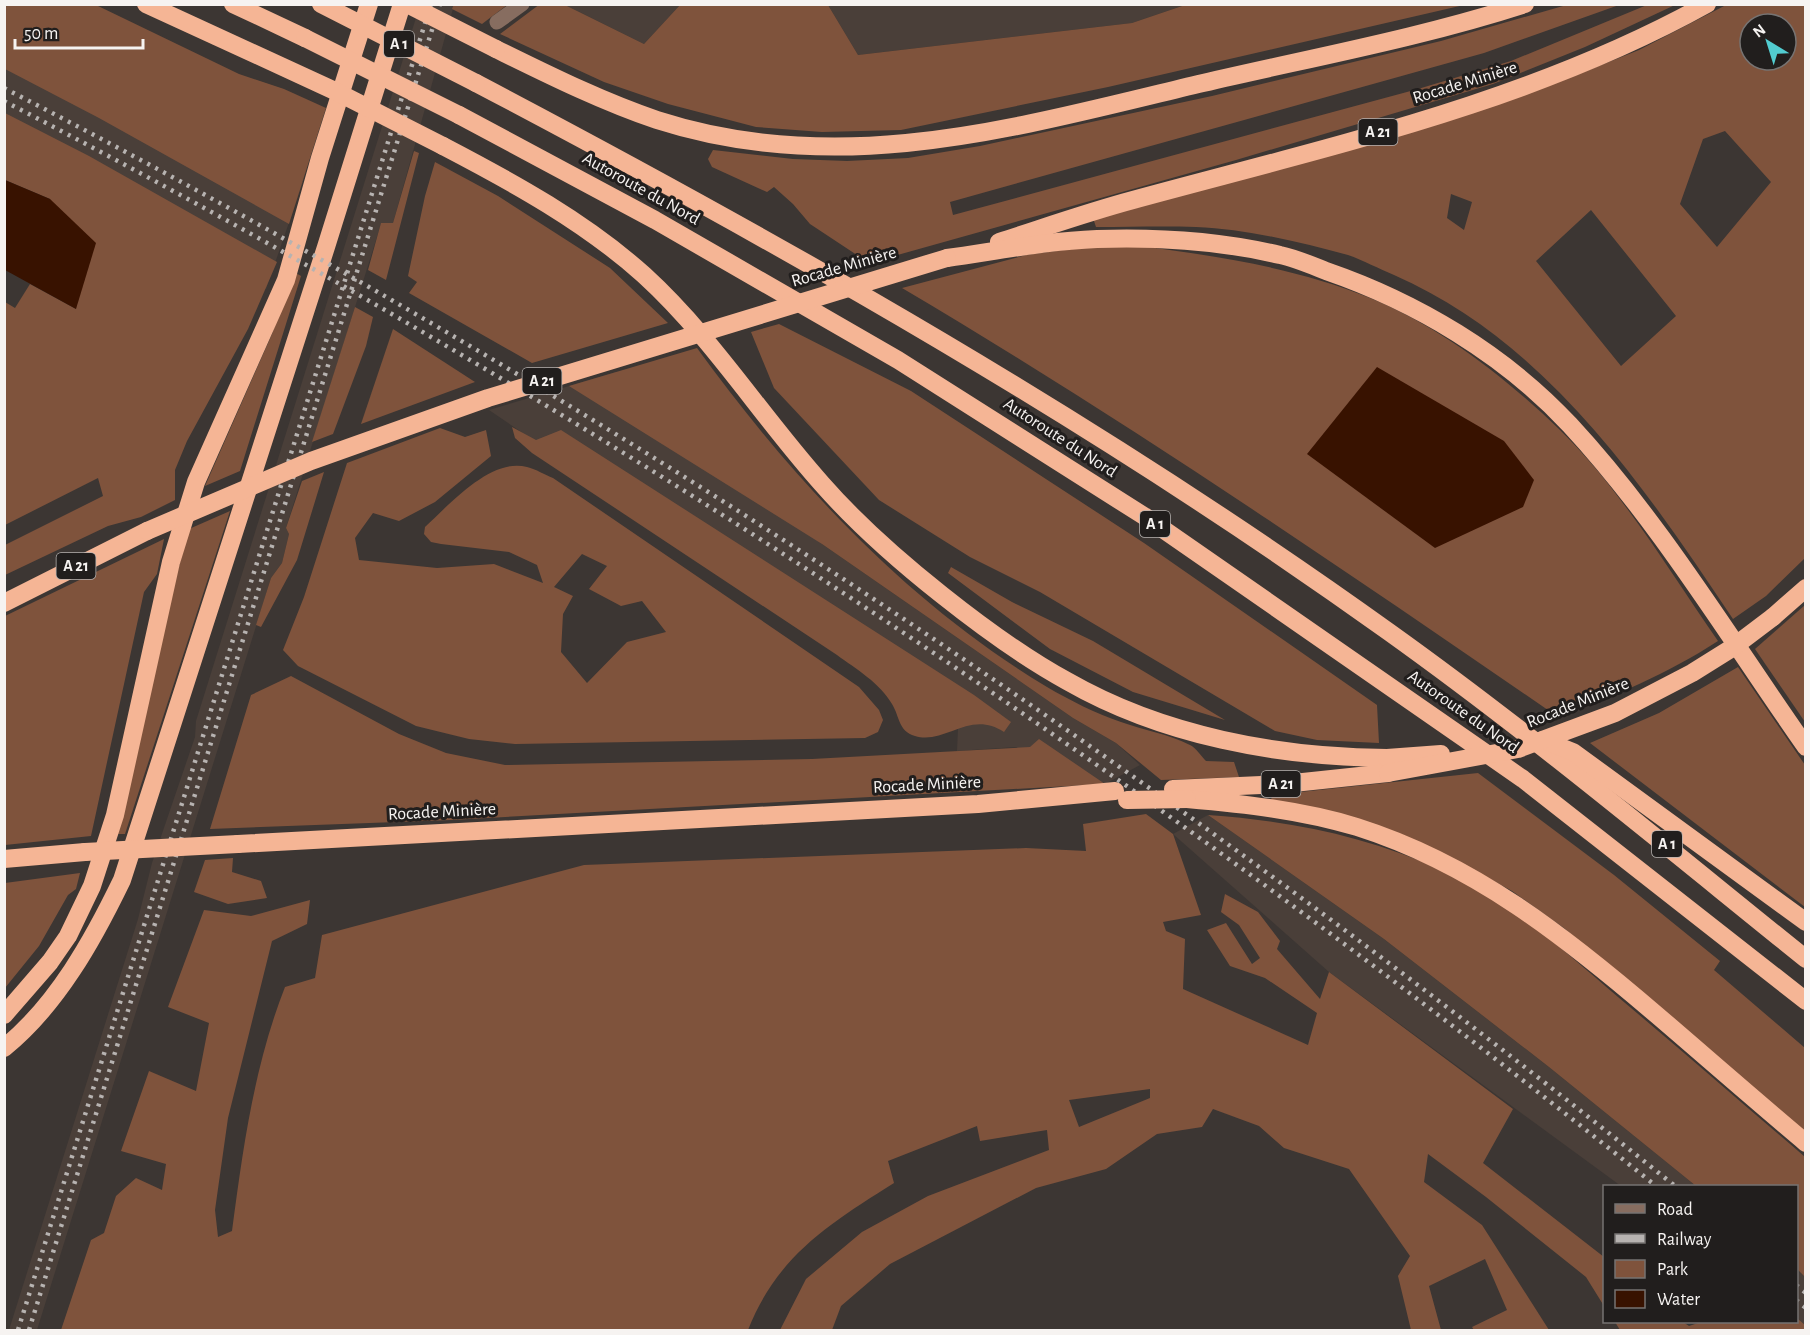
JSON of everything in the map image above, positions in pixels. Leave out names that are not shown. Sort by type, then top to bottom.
[{"type":"highway","points":[[146,4],[292,70],[443,146],[505,178],[575,222],[644,275],[673,303],[790,448],[855,518],[935,590],[1038,663],[1098,697],[1180,728],[1275,750],[1388,765]]},
{"type":"highway","name":"Autoroute du Nord","points":[[233,4],[459,115],[655,220],[868,343],[1144,516],[1523,779],[1806,1001]]},
{"type":"highway","name":"Autoroute du Nord","points":[[321,4],[476,83],[775,245],[1081,428],[1250,537],[1388,631],[1525,733],[1663,841],[1806,959]]},
{"type":"highway","points":[[4,1015],[50,962],[68,936],[92,886],[115,815],[171,562],[196,482],[286,280],[320,158],[369,4]]},
{"type":"highway","points":[[4,1048],[44,1006],[88,948],[122,879],[323,258],[402,4]]},
{"type":"highway","points":[[407,4],[588,94],[687,128],[765,143],[867,147],[939,141],[1030,124],[1346,50],[1525,4]]},
{"type":"highway","name":"Rocade Minière","points":[[4,603],[147,531],[311,461],[488,398],[1129,201],[1343,143],[1520,89],[1622,47],[1707,4]]},
{"type":"highway","points":[[947,258],[1098,239],[1195,241],[1281,255],[1371,286],[1429,315],[1499,362],[1575,431],[1618,480],[1806,747]]},
{"type":"highway","name":"Rocade Minière","points":[[4,859],[85,852],[1180,794],[1284,784],[1388,765],[1518,749],[1587,724],[1640,701],[1692,673],[1732,648],[1806,588]]},
{"type":"highway","points":[[1525,733],[1573,752],[1806,922]]},
{"type":"highway","points":[[1180,794],[1265,806],[1356,827],[1448,864],[1504,895],[1586,955],[1806,1143]]},
{"type":"street","points":[[497,22],[522,4]]},
{"type":"shaded area","points":[[420,5],[454,5],[393,223],[381,224],[286,528],[289,534],[282,563],[271,578],[37,1330],[9,1330],[138,919],[152,863],[195,737],[196,721]]},
{"type":"shaded area","points":[[565,5],[680,5],[644,44]]},
{"type":"shaded area","points":[[828,5],[1185,5],[1132,23],[858,55]]},
{"type":"shaded area","points":[[4,41],[303,182],[266,289],[5,151]]},
{"type":"shaded area","points":[[616,372],[822,544],[1073,718],[1116,743],[1140,765],[1105,784],[1016,747],[957,751],[958,729],[489,410]]},
{"type":"shaded area","points":[[1208,815],[1384,939],[1549,1067],[1695,1185],[1620,1185],[1329,972],[1173,834]]},
{"type":"shaded area","points":[[1798,1271],[1805,1277],[1805,1325],[1798,1319]]},
{"type":"green space","points":[[454,4],[507,5],[482,24],[452,9]]},
{"type":"green space","points":[[540,4],[565,5],[644,44],[680,5],[828,5],[858,55],[1132,23],[1185,5],[1464,5],[1108,87],[901,130],[822,132],[756,127],[668,104],[604,82],[500,34]]},
{"type":"green space","points":[[1570,4],[1619,5],[1484,53],[950,202],[953,215],[1418,89],[1511,61],[1647,5],[1675,5],[1585,47],[1493,84],[1236,160],[869,263],[810,224],[774,187],[767,192],[712,167],[708,159],[713,150],[793,159],[847,161],[908,158],[980,146],[1212,96],[1441,41]]},
{"type":"green space","points":[[4,5],[96,5],[239,74],[284,89],[326,108],[289,224],[99,118],[5,69]]},
{"type":"green space","points":[[1726,5],[1805,5],[1805,558],[1766,596],[1733,619],[1664,518],[1587,422],[1545,378],[1499,338],[1449,304],[1359,259],[1311,245],[1215,228],[1096,227],[1093,218],[1556,83],[1639,50]],"holes":[[[1725,131],[1771,182],[1717,247],[1680,204],[1703,139]],[[1451,194],[1472,202],[1464,230],[1447,218]],[[1591,210],[1676,316],[1621,366],[1536,261]]]},
{"type":"green space","points":[[5,113],[89,156],[277,262],[248,329],[187,441],[175,470],[175,500],[141,517],[108,526],[5,575],[5,545],[103,496],[98,478],[5,525],[5,302],[15,308],[30,284],[76,309],[50,199],[5,180]]},
{"type":"green space","points":[[414,151],[419,153],[386,280],[368,270],[381,223],[393,223]]},
{"type":"green space","points":[[435,162],[498,196],[610,268],[668,323],[532,363],[409,293],[417,282],[408,276],[425,196]]},
{"type":"green space","points":[[1140,246],[1256,264],[1342,288],[1370,298],[1422,323],[1471,355],[1539,410],[1582,453],[1644,531],[1718,641],[1640,684],[1558,717],[1152,443],[902,288],[1026,255],[1087,247]]},
{"type":"green space","points":[[294,272],[301,276],[240,471],[205,486],[272,334]]},
{"type":"green space","points":[[355,307],[373,317],[366,346],[333,434],[312,442]]},
{"type":"green space","points":[[779,324],[911,391],[1144,543],[1377,705],[1379,743],[1317,740],[1275,731],[1040,592],[970,557],[879,500],[774,388],[751,332]]},
{"type":"green space","points":[[393,329],[475,382],[361,424]]},
{"type":"green space","points":[[697,348],[772,445],[813,491],[855,535],[946,617],[995,653],[1065,697],[1092,711],[1129,725],[1182,741],[1194,748],[1206,761],[1234,762],[1239,777],[1161,780],[1116,743],[1073,718],[822,544],[569,386]]},
{"type":"green space","points":[[512,427],[536,440],[561,430],[974,695],[1011,722],[1004,732],[992,726],[980,724],[937,736],[909,734],[902,727],[887,696],[867,677],[532,453],[515,438]]},
{"type":"green space","points":[[440,428],[465,437],[486,430],[491,456],[435,502],[399,521],[373,513],[355,538],[359,560],[437,568],[494,564],[543,583],[537,565],[509,552],[431,542],[424,534],[425,527],[446,507],[485,476],[499,469],[513,466],[527,467],[553,478],[859,687],[879,710],[883,720],[878,732],[865,738],[515,744],[469,739],[416,726],[298,666],[283,650],[304,597],[347,463]],"holes":[[[582,554],[607,566],[589,589],[621,606],[642,601],[666,632],[627,642],[587,683],[561,652],[563,614],[573,596],[554,587]]]},
{"type":"green space","points":[[324,472],[297,560],[261,627],[256,625],[271,578],[282,563],[289,534],[286,528],[302,481]]},
{"type":"green space","points":[[230,511],[125,834],[118,834],[158,644],[189,529]]},
{"type":"green space","points":[[164,539],[157,574],[144,592],[91,836],[5,845],[5,616]]},
{"type":"green space","points":[[951,567],[1012,602],[1093,641],[1225,720],[1133,692],[1050,649],[948,573]]},
{"type":"green space","points":[[1805,605],[1805,722],[1755,649]]},
{"type":"green space","points":[[1738,667],[1805,765],[1805,907],[1590,743],[1659,713]]},
{"type":"green space","points":[[291,676],[399,734],[446,753],[505,765],[812,759],[1030,747],[1039,739],[1105,784],[451,820],[210,829],[251,695]]},
{"type":"green space","points":[[1478,773],[1614,875],[1720,961],[1714,970],[1805,1048],[1805,1134],[1564,928],[1512,891],[1472,869],[1271,801],[1272,795]]},
{"type":"green space","points":[[1146,814],[1173,834],[1201,915],[1163,922],[1166,931],[1185,939],[1183,989],[1308,1045],[1317,1013],[1265,978],[1230,966],[1207,930],[1226,923],[1252,964],[1260,958],[1239,925],[1221,912],[1225,894],[1258,912],[1280,941],[1277,949],[1320,999],[1329,972],[1513,1109],[1483,1163],[1603,1256],[1603,1304],[1586,1277],[1428,1154],[1424,1182],[1482,1225],[1549,1330],[1474,1330],[1472,1327],[1507,1310],[1485,1259],[1429,1286],[1441,1330],[1411,1330],[1398,1276],[1410,1256],[1349,1169],[1284,1148],[1259,1126],[1213,1109],[1202,1127],[1157,1134],[1106,1169],[1036,1188],[890,1264],[841,1306],[832,1330],[780,1330],[806,1279],[862,1232],[928,1196],[1049,1150],[1047,1130],[980,1141],[977,1126],[888,1161],[894,1183],[827,1228],[790,1262],[760,1304],[748,1330],[61,1330],[91,1240],[104,1233],[116,1196],[136,1178],[162,1190],[166,1164],[121,1151],[149,1071],[196,1091],[209,1023],[168,1007],[204,910],[251,916],[310,900],[307,924],[272,941],[228,1118],[215,1210],[218,1237],[232,1231],[251,1108],[274,1017],[285,987],[315,978],[322,935],[584,865],[1026,848],[1086,851],[1083,824]],"holes":[[[1150,1089],[1150,1098],[1079,1127],[1069,1100]]]},
{"type":"green space","points":[[1208,815],[1298,826],[1385,848],[1414,858],[1466,882],[1490,895],[1535,927],[1805,1157],[1805,1277],[1798,1270],[1798,1185],[1695,1185],[1549,1067],[1384,939]]},
{"type":"green space","points":[[233,858],[232,872],[261,881],[267,898],[228,904],[194,892],[205,860]]},
{"type":"green space","points":[[80,873],[76,889],[68,895],[39,946],[5,988],[5,883]]},
{"type":"green space","points":[[1798,1319],[1805,1325],[1805,1330],[1620,1330],[1616,1323],[1684,1323],[1689,1326],[1698,1323],[1798,1323]]},
{"type":"water","points":[[5,180],[50,199],[96,243],[76,309],[5,270]]},
{"type":"water","points":[[1377,367],[1504,441],[1534,480],[1523,507],[1435,548],[1307,454]]},
{"type":"railway","points":[[18,1330],[431,4]]},
{"type":"railway","points":[[29,1330],[440,4]]},
{"type":"railway","points":[[4,88],[225,206],[443,330],[657,460],[868,595],[1075,736],[1278,881],[1479,1031],[1674,1185]]},
{"type":"railway","points":[[4,101],[222,218],[437,341],[649,469],[857,602],[1062,741],[1264,885],[1462,1033],[1655,1185]]},
{"type":"railway","points":[[1798,1287],[1806,1293]]},
{"type":"railway","points":[[1798,1302],[1806,1308]]}]
